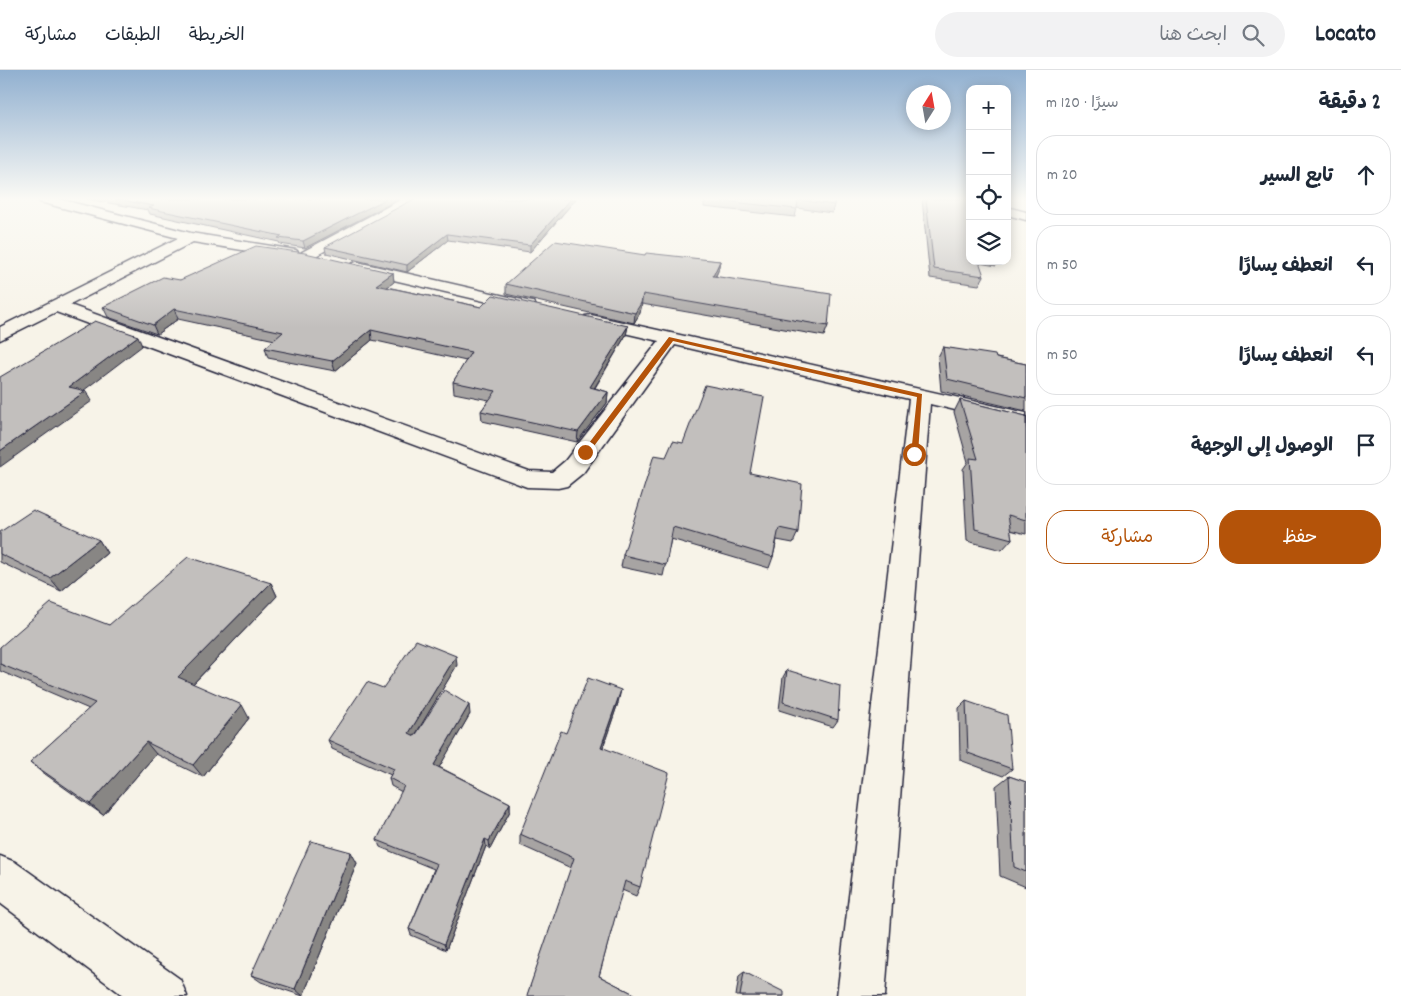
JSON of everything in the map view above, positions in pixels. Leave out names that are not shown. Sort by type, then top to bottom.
[{"type":"street","points":[[0,334],[181,242]]},
{"type":"street","points":[[225,242],[307,255],[547,310]]},
{"type":"street","points":[[307,255],[330,242]]},
{"type":"street","points":[[54,306],[527,479],[558,480],[574,467],[671,338]]},
{"type":"street","points":[[575,317],[1026,420]]},
{"type":"street","points":[[861,996],[920,396]]},
{"type":"street","points":[[0,877],[163,996]]},
{"type":"building","points":[[334,242],[436,242],[407,265],[325,247]]},
{"type":"building","points":[[509,242],[532,242],[530,245]]},
{"type":"building","points":[[554,242],[563,242],[645,255],[646,253],[720,261],[713,276],[831,294],[828,326],[643,294],[641,303],[635,313],[506,284]]},
{"type":"building","points":[[931,242],[966,242],[966,265],[980,265],[984,276],[934,269]]},
{"type":"building","points":[[256,246],[305,253],[393,273],[376,285],[481,307],[493,295],[628,326],[590,387],[608,392],[578,432],[481,411],[496,391],[453,382],[471,352],[371,330],[332,361],[265,348],[283,332],[174,309],[153,325],[103,307],[163,277],[180,280]]},
{"type":"building","points":[[95,321],[138,336],[69,387],[86,391],[0,451],[0,377]]},
{"type":"building","points":[[943,347],[995,355],[996,358],[1026,364],[1026,398],[947,379]]},
{"type":"building","points":[[705,385],[764,397],[750,473],[802,484],[798,532],[779,528],[773,557],[673,527],[666,565],[623,555],[654,455],[666,457],[673,441],[683,443]]},
{"type":"building","points":[[960,400],[1026,416],[1026,520],[1008,515],[1012,539],[975,529],[970,458],[978,459]]},
{"type":"building","points":[[33,510],[99,540],[50,578],[0,554],[0,532]]},
{"type":"building","points":[[188,557],[271,583],[178,677],[242,705],[193,765],[146,742],[90,804],[30,762],[95,703],[0,664],[0,647],[51,603],[109,625]]},
{"type":"building","points":[[416,640],[456,656],[409,733],[415,736],[444,690],[469,705],[434,765],[510,803],[489,841],[485,839],[444,944],[409,929],[437,864],[377,840],[404,786],[389,778],[394,769],[328,740],[367,682],[383,688]]},
{"type":"building","points":[[787,670],[840,686],[838,720],[783,702]]},
{"type":"building","points":[[588,678],[621,690],[601,747],[669,773],[640,887],[625,881],[599,976],[638,996],[528,996],[574,858],[520,834],[561,731],[566,733]]},
{"type":"building","points":[[966,701],[1007,715],[1012,769],[968,753]]},
{"type":"building","points":[[1009,776],[1026,782],[1026,872],[1014,867]]},
{"type":"building","points":[[311,841],[351,852],[295,989],[251,975]]},
{"type":"building","points":[[744,972],[784,992],[784,996],[740,996]]},
{"type":"route","points":[[585,452],[671,338],[920,396],[914,454]]}]
